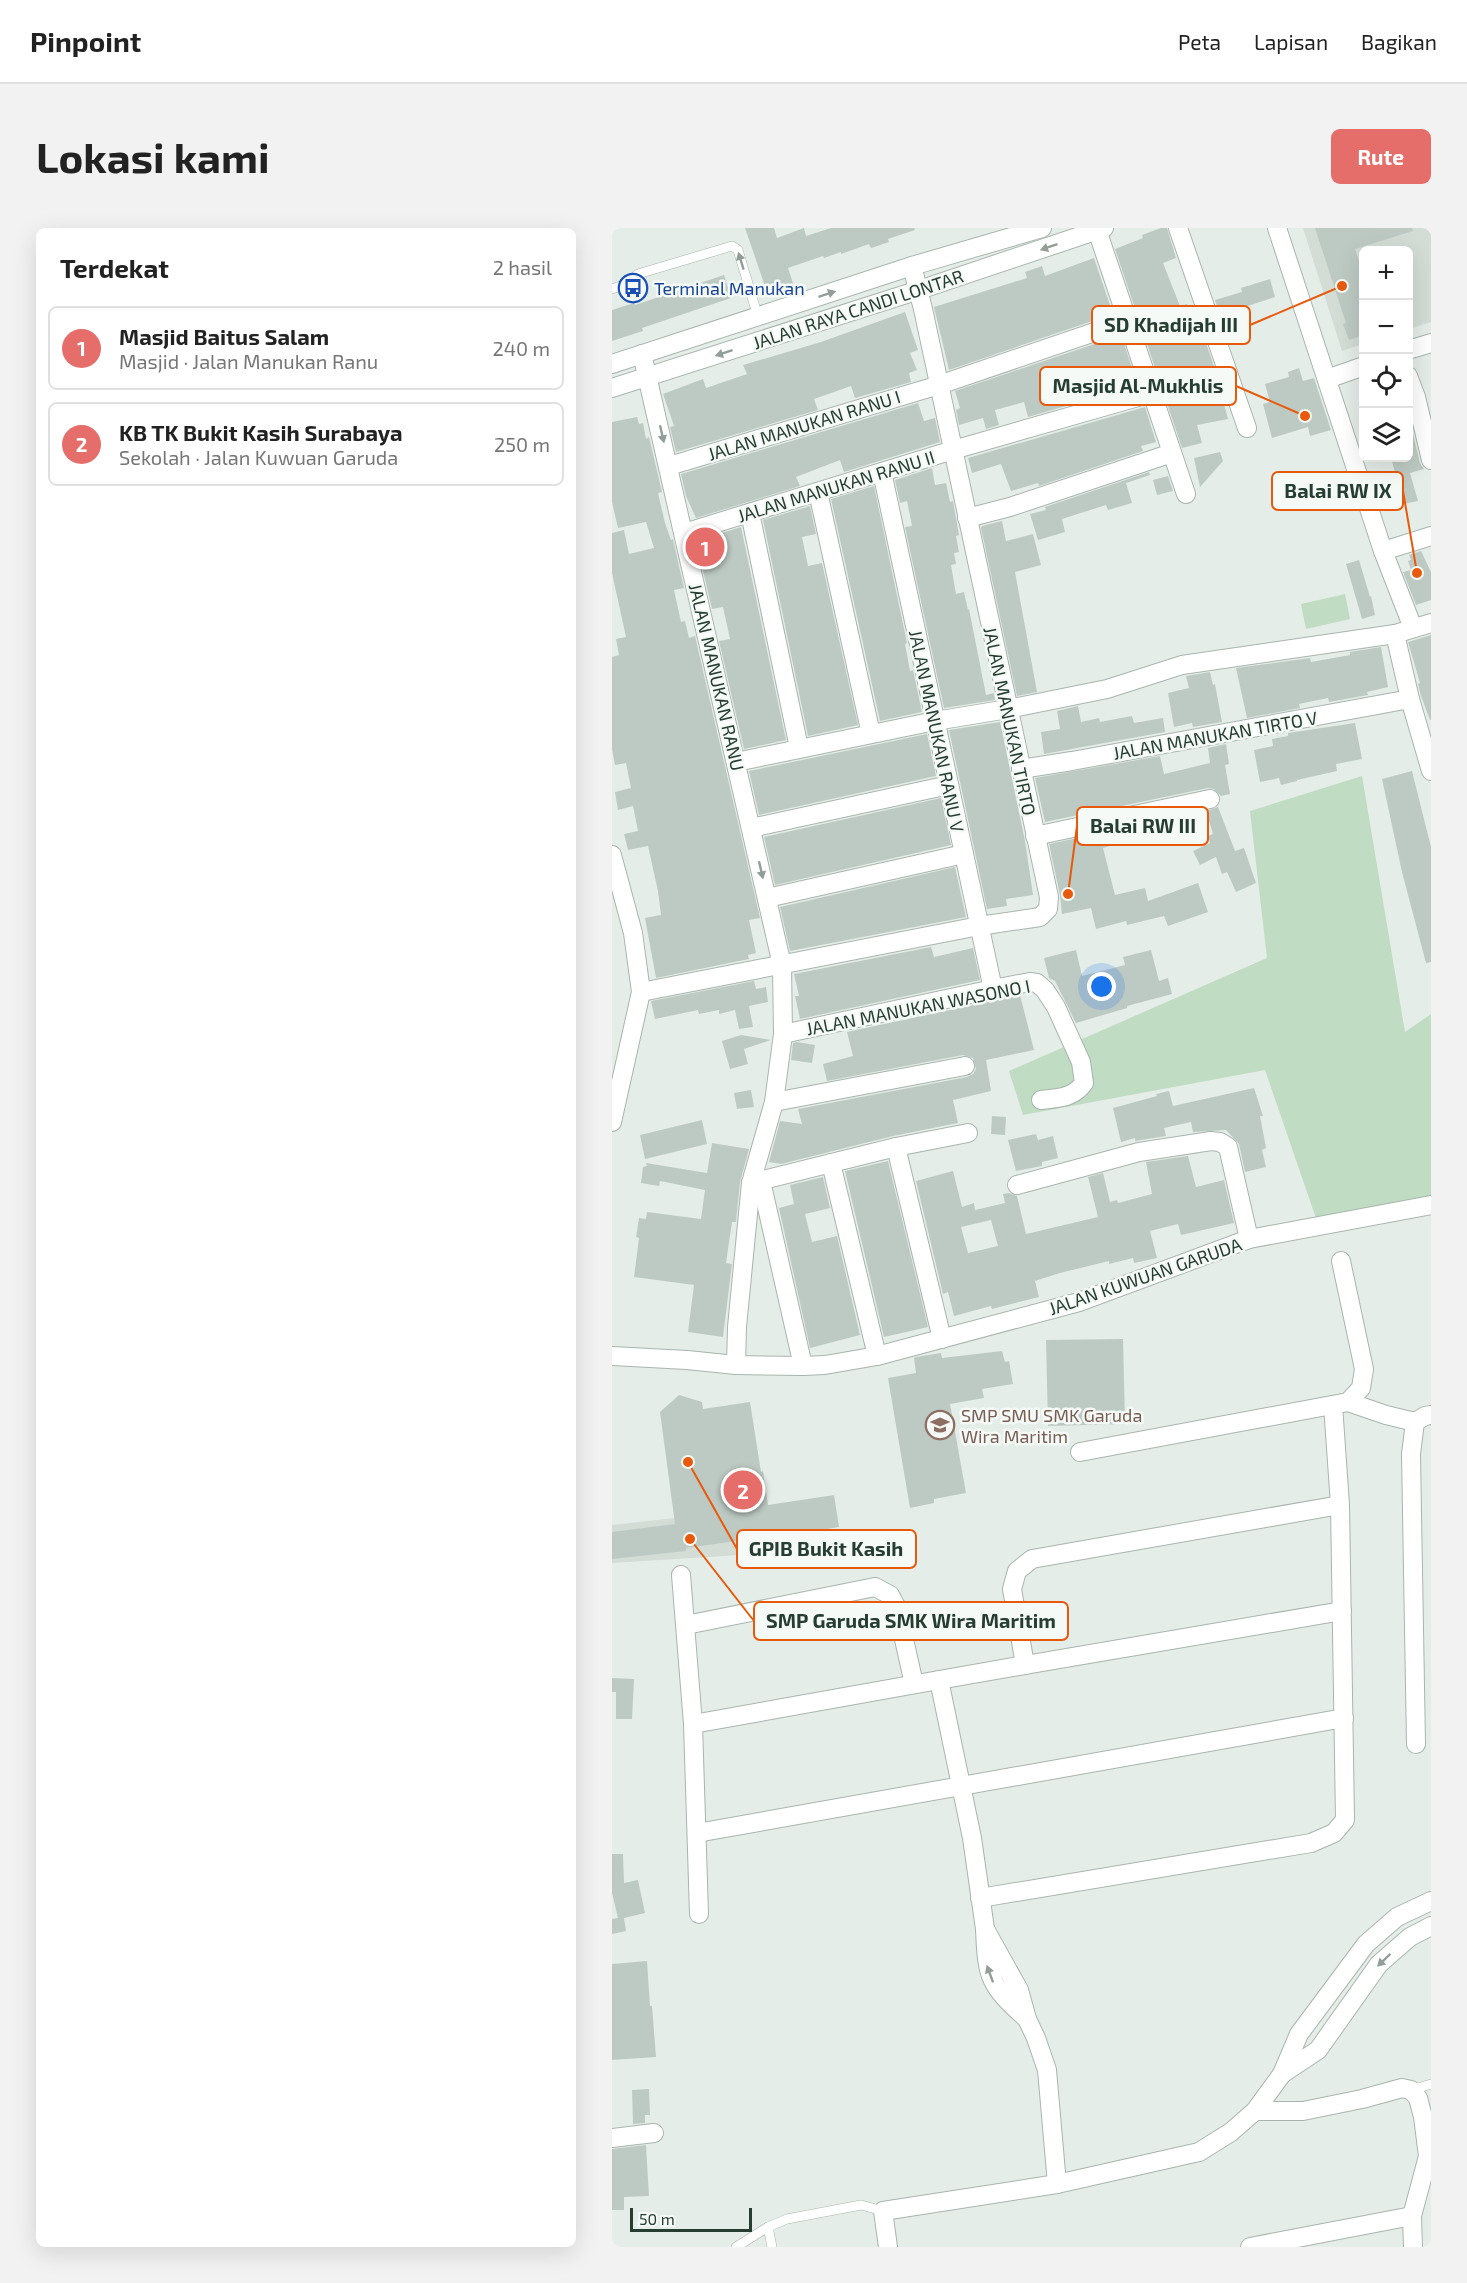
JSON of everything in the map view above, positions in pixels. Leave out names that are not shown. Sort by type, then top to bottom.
[{"type":"street","points":[[1178,228],[1247,429]]},
{"type":"street","points":[[1276,228],[1383,550],[1413,628]]},
{"type":"street","points":[[1101,229],[1127,321],[1186,494]]},
{"type":"street","name":"JALAN RAYA CANDI LONTAR","points":[[612,388],[1101,229]]},
{"type":"street","name":"JALAN RAYA CANDI LONTAR","points":[[612,364],[912,266],[1031,230]]},
{"type":"street","name":"JALAN MANUKAN TIRTO","points":[[641,992],[980,926],[1040,917],[1048,909],[1049,897],[912,266]]},
{"type":"street","name":"JALAN MANUKAN RANU I","points":[[669,466],[939,384],[1127,321]]},
{"type":"street","points":[[1413,348],[1431,343]]},
{"type":"street","name":"JALAN MANUKAN RANU","points":[[642,354],[782,965],[783,1034],[774,1102],[756,1182],[737,1327],[736,1365]]},
{"type":"street","points":[[1327,379],[1359,368]]},
{"type":"street","points":[[1413,389],[1431,460]]},
{"type":"street","name":"JALAN MANUKAN RANU II","points":[[684,533],[953,450],[1152,393]]},
{"type":"street","points":[[968,518],[1010,507],[1172,453]]},
{"type":"street","name":"JALAN MANUKAN RANU V","points":[[882,472],[993,989]]},
{"type":"street","points":[[818,492],[871,734]]},
{"type":"street","points":[[750,513],[798,748]]},
{"type":"street","points":[[1383,550],[1431,536]]},
{"type":"street","points":[[736,762],[935,721],[1008,710],[1107,689],[1182,665],[1395,634],[1431,623]]},
{"type":"street","points":[[1395,634],[1410,699],[1425,727],[1431,771]]},
{"type":"street","name":"JALAN MANUKAN TIRTO V","points":[[1021,769],[1410,699]]},
{"type":"street","points":[[751,828],[949,785]]},
{"type":"street","points":[[1035,836],[1210,799]]},
{"type":"street","points":[[767,898],[964,854]]},
{"type":"street","points":[[612,855],[633,933],[641,992],[612,1122]]},
{"type":"street","name":"JALAN MANUKAN WASONO I","points":[[783,1034],[993,989],[1030,982],[1037,983],[1045,990],[1056,1007],[1081,1062],[1084,1083],[1069,1097],[1041,1100]]},
{"type":"street","points":[[774,1102],[965,1066]]},
{"type":"street","points":[[803,1366],[756,1182],[896,1147],[968,1133]]},
{"type":"street","name":"JALAN KUWUAN GARUDA","points":[[612,1356],[736,1365],[803,1366],[825,1365],[877,1356],[1079,1302],[1249,1239],[1228,1148],[1220,1142],[1201,1141],[1139,1152],[1017,1185]]},
{"type":"street","points":[[896,1147],[942,1339]]},
{"type":"street","points":[[831,1164],[877,1356]]},
{"type":"street","points":[[1249,1239],[1431,1205]]},
{"type":"street","points":[[1340,1404],[1361,1388],[1364,1369],[1341,1261]]},
{"type":"street","points":[[980,1898],[1311,1843],[1334,1833],[1345,1820],[1340,1404]]},
{"type":"street","points":[[1080,1452],[1340,1404],[1386,1415],[1423,1418],[1411,1454],[1423,1576],[1416,1744]]},
{"type":"street","points":[[1025,1665],[1012,1589],[1017,1571],[1032,1559],[1340,1505]]},
{"type":"street","points":[[681,1575],[693,1724],[699,1914]]},
{"type":"street","points":[[686,1625],[875,1587],[890,1595],[897,1608],[914,1684]]},
{"type":"street","points":[[693,1724],[1342,1611]]},
{"type":"street","points":[[939,1680],[972,1838],[986,1929],[987,1965],[994,1984],[1005,1999],[1027,2019],[1047,2070],[1057,2184]]},
{"type":"street","points":[[697,1833],[1344,1718]]},
{"type":"street","points":[[888,2247],[883,2211],[1057,2184],[1199,2152],[1231,2132],[1255,2111],[1282,2074],[1299,2034],[1366,1944],[1397,1917],[1431,1901]]},
{"type":"street","points":[[1397,1917],[1410,1937]]},
{"type":"street","points":[[1282,2074],[1318,2050],[1379,1964],[1410,1937],[1431,1926]]},
{"type":"street","points":[[1255,2111],[1303,2111],[1402,2088],[1411,2090],[1418,2098],[1423,2117],[1428,2156],[1412,2216],[1413,2247]]},
{"type":"street","points":[[612,2138],[654,2133]]},
{"type":"street","points":[[1250,2247],[1412,2216]]},
{"type":"lane","points":[[612,289],[626,284],[638,274],[732,246],[738,250],[758,316]]},
{"type":"lane","points":[[1411,2090],[1431,2084]]},
{"type":"lane","points":[[736,2247],[787,2219],[861,2205],[883,2211]]},
{"type":"lane","points":[[768,2228],[772,2247]]},
{"type":"shaded area","points":[[1303,228],[1431,228],[1431,322],[1413,328],[1413,246],[1359,246],[1359,345],[1342,351]]},
{"type":"shaded area","points":[[764,1508],[770,1553],[612,1563],[612,1525]]},
{"type":"green space","points":[[1345,594],[1350,619],[1306,629],[1301,604]]},
{"type":"green space","points":[[1362,776],[1405,1032],[1431,1014],[1431,1208],[1320,1230],[1265,1070],[1023,1115],[1009,1071],[1267,958],[1250,811]]},
{"type":"building","points":[[745,228],[774,228],[777,238],[804,228],[806,236],[831,228],[914,228],[915,230],[888,239],[889,242],[871,248],[869,244],[788,268],[793,283],[767,292]]},
{"type":"building","points":[[1161,228],[1167,228],[1176,258],[1163,263],[1180,306],[1187,304],[1188,307],[1193,306],[1215,369],[1228,419],[1197,425],[1202,443],[1182,448],[1115,249]]},
{"type":"building","points":[[1315,228],[1412,228],[1413,231],[1355,249],[1359,261],[1359,337],[1349,340],[1343,324],[1346,323]]},
{"type":"building","points":[[1094,258],[1113,314],[949,370],[934,307],[1027,278],[1025,272],[1042,266],[1045,276]]},
{"type":"building","points":[[724,275],[731,298],[642,328],[643,331],[612,341],[612,310],[634,303],[635,305]]},
{"type":"building","points":[[1270,279],[1275,297],[1220,315],[1215,300],[1242,292],[1241,288]]},
{"type":"building","points":[[905,312],[918,350],[910,353],[917,370],[909,373],[911,382],[855,398],[851,386],[814,399],[818,410],[676,452],[670,427],[674,426],[663,394],[703,379],[706,388],[747,374],[743,365],[821,342]]},
{"type":"building","points":[[1121,335],[1138,385],[1028,417],[1024,402],[995,410],[999,425],[986,429],[983,418],[959,425],[956,410],[960,408],[955,391]]},
{"type":"building","points":[[1299,368],[1303,381],[1314,378],[1331,430],[1310,436],[1308,427],[1272,438],[1263,404],[1270,402],[1265,384],[1289,377],[1288,372]]},
{"type":"building","points":[[918,403],[924,421],[935,418],[940,442],[844,472],[840,460],[796,477],[800,486],[696,518],[686,496],[681,474]]},
{"type":"building","points":[[1145,407],[1156,442],[1141,446],[1143,451],[1039,486],[1038,483],[1011,491],[1001,464],[972,473],[968,458]]},
{"type":"building","points":[[637,417],[639,424],[643,423],[646,439],[649,437],[662,492],[658,493],[665,523],[671,540],[673,539],[684,588],[674,590],[681,622],[685,621],[689,638],[695,636],[760,918],[749,920],[756,953],[748,955],[749,959],[656,978],[645,918],[661,915],[658,891],[648,846],[628,850],[624,834],[638,831],[633,806],[618,810],[615,792],[631,788],[626,763],[615,765],[612,749],[612,657],[619,655],[616,639],[626,637],[612,573],[612,533],[624,530],[629,554],[654,548],[646,522],[618,528],[612,502],[612,422]]},
{"type":"building","points":[[1413,434],[1420,463],[1424,469],[1410,473],[1418,501],[1404,504],[1392,462],[1413,462]]},
{"type":"building","points":[[1220,452],[1223,461],[1200,487],[1194,458]]},
{"type":"building","points":[[932,468],[935,485],[946,483],[950,502],[953,501],[959,535],[956,536],[959,552],[954,553],[956,564],[951,565],[956,594],[964,592],[986,695],[994,693],[995,700],[944,708],[905,527],[912,526],[907,501],[900,503],[895,480]]},
{"type":"building","points":[[1149,472],[1150,475],[1126,483],[1132,503],[1108,510],[1106,505],[1062,519],[1065,532],[1038,540],[1030,514]]},
{"type":"building","points":[[1168,476],[1173,491],[1157,495],[1153,480]]},
{"type":"building","points":[[874,486],[907,643],[905,644],[910,671],[913,670],[922,712],[880,721],[831,499]]},
{"type":"building","points":[[810,506],[816,534],[802,537],[808,566],[822,563],[858,725],[808,736],[763,520]]},
{"type":"building","points":[[1002,521],[1006,541],[1033,534],[1041,565],[1015,572],[1037,692],[1017,696],[981,528]]},
{"type":"building","points":[[741,527],[786,740],[744,749],[719,641],[730,639],[723,607],[712,609],[696,541]]},
{"type":"building","points":[[1421,551],[1431,572],[1431,600],[1416,605],[1403,572],[1411,570],[1409,555]]},
{"type":"building","points":[[1359,560],[1375,615],[1362,619],[1346,564]]},
{"type":"building","points":[[1431,635],[1430,720],[1421,696],[1418,684],[1420,683],[1408,642]]},
{"type":"building","points":[[1381,647],[1388,687],[1367,692],[1368,695],[1329,702],[1328,698],[1299,704],[1300,708],[1247,718],[1236,668],[1310,658],[1311,662]]},
{"type":"building","points":[[1210,672],[1213,685],[1215,684],[1222,722],[1193,727],[1192,723],[1174,727],[1168,693],[1189,688],[1186,676]]},
{"type":"building","points":[[1078,706],[1081,722],[1099,718],[1100,722],[1132,716],[1134,723],[1163,718],[1165,732],[1044,754],[1041,732],[1060,729],[1057,711]]},
{"type":"building","points":[[1000,722],[1025,841],[1033,895],[1006,899],[1007,906],[987,909],[949,730]]},
{"type":"building","points":[[1355,723],[1362,759],[1336,764],[1337,771],[1281,785],[1279,778],[1260,782],[1254,750],[1273,746],[1272,739],[1288,736],[1288,733]]},
{"type":"building","points":[[927,734],[936,776],[759,815],[749,771]]},
{"type":"building","points":[[1226,744],[1229,764],[1225,765],[1230,794],[1221,796],[1214,789],[1208,788],[1045,822],[1035,778],[1160,756],[1164,774],[1210,763],[1208,748]]},
{"type":"building","points":[[1412,771],[1431,847],[1431,962],[1426,963],[1402,872],[1382,779]]},
{"type":"building","points":[[941,798],[951,845],[775,885],[764,837]]},
{"type":"building","points":[[1218,807],[1235,851],[1244,848],[1256,883],[1236,892],[1227,872],[1222,874],[1216,857],[1200,865],[1193,851],[1210,843],[1207,836],[1213,834],[1206,811]]},
{"type":"building","points":[[1120,829],[1123,842],[1103,848],[1115,895],[1145,888],[1148,901],[1198,883],[1208,912],[1168,926],[1164,916],[1127,925],[1126,921],[1096,929],[1091,908],[1062,914],[1049,844]]},
{"type":"building","points":[[955,867],[966,917],[790,951],[780,907]]},
{"type":"building","points":[[931,947],[934,957],[973,948],[980,980],[800,1019],[795,996],[799,996],[794,974]]},
{"type":"building","points":[[1076,950],[1082,976],[1125,965],[1123,957],[1151,950],[1159,981],[1168,978],[1172,994],[1076,1023],[1055,981],[1049,978],[1044,958]]},
{"type":"building","points":[[754,981],[756,989],[766,987],[768,1002],[749,1006],[753,1027],[739,1029],[735,1010],[719,1014],[719,1010],[699,1014],[698,1010],[655,1019],[651,1001]]},
{"type":"building","points":[[1020,995],[1034,1050],[986,1060],[991,1091],[953,1100],[958,1123],[893,1136],[781,1164],[769,1162],[780,1121],[802,1124],[798,1109],[967,1077],[976,1069],[973,1058],[963,1055],[827,1081],[823,1064],[853,1056],[847,1032]]},
{"type":"building","points":[[741,1035],[771,1040],[744,1049],[748,1064],[730,1069],[722,1041]]},
{"type":"building","points":[[793,1043],[815,1045],[812,1063],[791,1060]]},
{"type":"building","points":[[1254,1088],[1263,1116],[1260,1116],[1266,1148],[1262,1150],[1266,1167],[1245,1172],[1239,1144],[1226,1130],[1193,1132],[1191,1122],[1164,1128],[1166,1136],[1135,1141],[1135,1138],[1121,1142],[1113,1108],[1169,1091],[1173,1106]]},
{"type":"building","points":[[751,1090],[754,1107],[737,1109],[734,1093]]},
{"type":"building","points":[[992,1116],[1006,1117],[1005,1135],[991,1134]]},
{"type":"building","points":[[702,1120],[707,1144],[645,1159],[640,1135]]},
{"type":"building","points":[[1036,1134],[1038,1140],[1053,1136],[1058,1158],[1042,1162],[1042,1166],[1016,1171],[1008,1140]]},
{"type":"building","points":[[712,1143],[749,1149],[740,1182],[736,1222],[732,1222],[726,1263],[732,1264],[723,1337],[688,1332],[694,1285],[634,1277],[639,1218],[646,1219],[647,1212],[701,1219],[705,1190],[660,1181],[659,1186],[641,1183],[643,1167],[647,1166],[646,1163],[707,1173]]},
{"type":"building","points":[[1188,1156],[1196,1187],[1224,1180],[1234,1223],[1181,1235],[1178,1224],[1150,1231],[1157,1258],[1134,1263],[1133,1258],[1109,1264],[1109,1261],[1060,1273],[1035,1281],[1039,1297],[954,1316],[948,1292],[943,1294],[916,1181],[953,1171],[962,1207],[974,1203],[975,1210],[1005,1203],[1003,1194],[1009,1193],[1017,1196],[1026,1234],[1098,1217],[1088,1177],[1103,1173],[1110,1202],[1117,1200],[1118,1203],[1152,1194],[1146,1162]],"holes":[[[991,1220],[998,1246],[968,1253],[961,1227]]]},
{"type":"building","points":[[888,1161],[928,1327],[884,1337],[845,1171]]},
{"type":"building","points":[[823,1177],[830,1208],[805,1214],[812,1242],[837,1236],[860,1335],[810,1348],[779,1208],[794,1204],[790,1185]]},
{"type":"building","points":[[1123,1339],[1125,1424],[1048,1426],[1046,1340]]},
{"type":"building","points":[[1002,1351],[1005,1362],[1009,1361],[1013,1384],[982,1389],[984,1398],[950,1404],[966,1493],[934,1499],[934,1503],[910,1508],[888,1378],[916,1373],[914,1358],[916,1357],[941,1353],[942,1358]]},
{"type":"building","points":[[679,1395],[702,1402],[703,1409],[750,1402],[768,1505],[834,1495],[839,1527],[766,1539],[767,1549],[745,1552],[744,1540],[686,1548],[686,1551],[612,1559],[612,1532],[675,1524],[660,1412]]},
{"type":"building","points":[[612,1678],[634,1679],[632,1719],[616,1719],[616,1692],[612,1692]]},
{"type":"building","points":[[612,1854],[623,1854],[624,1883],[638,1880],[645,1913],[624,1918],[626,1931],[612,1934],[612,1919],[618,1918],[612,1893]]},
{"type":"building","points":[[647,1961],[656,2057],[612,2060],[612,1964]]},
{"type":"building","points":[[649,2089],[650,2115],[645,2115],[645,2123],[633,2124],[632,2090]]},
{"type":"building","points":[[646,2145],[649,2196],[624,2197],[624,2210],[612,2210],[612,2149]]},
{"type":"place","name":"SD Khadijah III","points":[[1342,286]]},
{"type":"place","name":"Terminal Manukan","points":[[633,288]]},
{"type":"place","name":"Masjid Al-Mukhlis","points":[[1305,416]]},
{"type":"place","name":"Masjid Baitus Salam","points":[[705,547]]},
{"type":"place","name":"Balai RW IX","points":[[1417,573]]},
{"type":"place","name":"Balai RW III","points":[[1068,894]]},
{"type":"place","name":"SMP SMU SMK Garuda Wira Maritim","points":[[940,1425]]},
{"type":"place","name":"GPIB Bukit Kasih","points":[[688,1462]]},
{"type":"place","name":"KB TK Bukit Kasih Surabaya","points":[[743,1490]]},
{"type":"place","name":"SMP Garuda SMK Wira Maritim","points":[[690,1539]]}]
